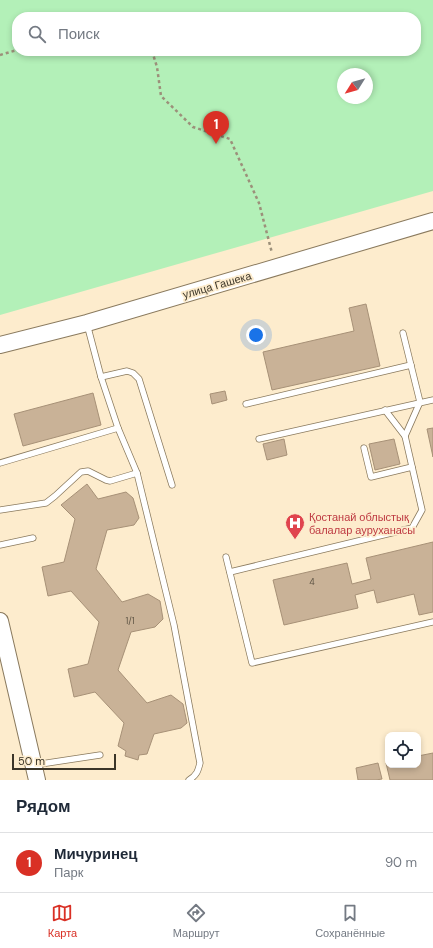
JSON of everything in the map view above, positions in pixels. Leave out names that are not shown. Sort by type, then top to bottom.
[{"type":"main road","name":"улица Гашека","points":[[0,345],[87,324],[433,222]]},
{"type":"main road","points":[[0,621],[36,773]]},
{"type":"lane","points":[[87,324],[101,376],[118,428],[137,473],[174,625],[200,763],[194,777],[189,780]]},
{"type":"lane","points":[[403,333],[420,402],[406,436]]},
{"type":"lane","points":[[246,404],[411,365]]},
{"type":"lane","points":[[101,376],[127,371],[133,373],[139,379],[172,485]]},
{"type":"lane","points":[[259,439],[433,400]]},
{"type":"lane","points":[[230,572],[412,528],[422,510],[406,436],[385,410]]},
{"type":"lane","points":[[0,463],[118,428]]},
{"type":"lane","points":[[364,448],[371,477],[412,466]]},
{"type":"lane","points":[[0,510],[46,502],[55,496],[81,472],[88,471],[110,481],[137,473]]},
{"type":"lane","points":[[0,545],[33,538]]},
{"type":"lane","points":[[226,557],[252,663],[433,622]]},
{"type":"lane","points":[[36,773],[100,755]]},
{"type":"path","points":[[0,55],[12,51]]},
{"type":"path","points":[[154,56],[157,67],[161,96],[193,127],[230,138],[259,203],[276,268]]},
{"type":"green space","points":[[0,0],[433,0],[433,191],[0,315]]},
{"type":"building","points":[[366,304],[380,366],[272,390],[263,352],[354,331],[349,308]]},
{"type":"building","points":[[225,391],[227,400],[212,404],[210,394]]},
{"type":"building","points":[[93,393],[101,425],[23,446],[14,414]]},
{"type":"building","points":[[433,428],[433,457],[427,429]]},
{"type":"building","points":[[284,439],[287,455],[267,460],[263,444]]},
{"type":"building","points":[[394,439],[400,464],[375,470],[369,444]]},
{"type":"building","points":[[87,484],[98,499],[126,492],[133,498],[139,518],[134,525],[107,530],[96,569],[122,602],[148,594],[160,601],[163,619],[155,627],[131,632],[118,670],[147,703],[171,695],[183,704],[187,723],[181,728],[154,734],[147,754],[139,755],[138,760],[125,756],[126,751],[118,746],[124,723],[95,692],[74,697],[68,669],[88,664],[99,622],[71,591],[48,596],[42,567],[64,562],[75,519],[61,505]]},
{"type":"building","points":[[433,542],[433,612],[419,615],[414,594],[377,603],[374,590],[355,595],[358,608],[284,625],[273,580],[347,563],[352,584],[371,579],[366,558]]},
{"type":"building","points":[[433,753],[433,780],[390,780],[387,768],[421,768],[421,755]]},
{"type":"building","points":[[378,763],[382,779],[358,780],[356,768]]},
{"type":"place","name":"Мичуринец","points":[[216,144]]},
{"type":"place","name":"Қостанай облыстық балалар ауруханасы","points":[[295,540]]}]
